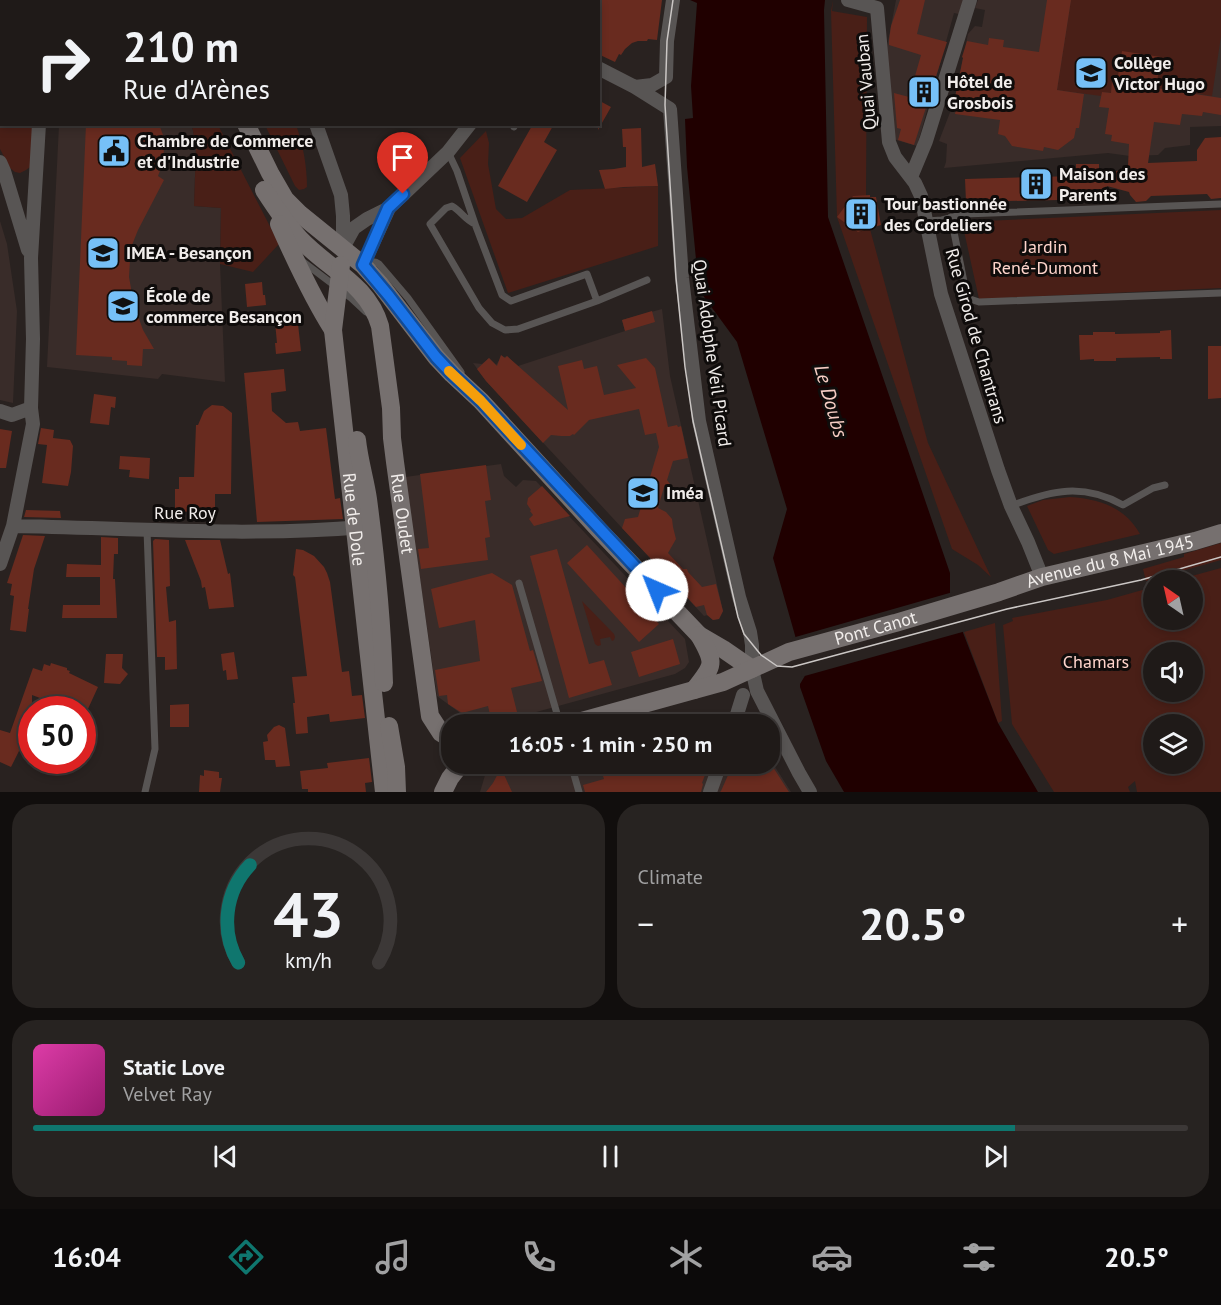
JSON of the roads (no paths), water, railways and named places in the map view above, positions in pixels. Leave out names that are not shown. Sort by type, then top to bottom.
[{"type":"main road","points":[[233,126],[292,254],[333,330]]},
{"type":"main road","points":[[247,126],[285,199],[363,265],[436,357],[481,401],[699,635],[752,669]]},
{"type":"main road","name":"Rue Oudet","points":[[264,190],[300,240],[346,286],[370,303],[378,318],[430,716],[441,734]]},
{"type":"main road","name":"Rue de Dole","points":[[343,248],[346,286],[345,334],[359,455],[365,478],[363,527],[384,792]]},
{"type":"main road","name":"Rue de Dole","points":[[363,265],[346,286],[333,330],[363,527],[382,626],[385,703],[396,767],[397,792]]},
{"type":"main road","name":"Avenue du 8 Mai 1945","points":[[999,592],[1042,577],[1221,533]]},
{"type":"main road","name":"Pont Canot","points":[[607,714],[723,682],[789,652],[999,592]]},
{"type":"main road","points":[[694,690],[706,675],[711,656],[699,635]]},
{"type":"main road","points":[[443,792],[453,774]]},
{"type":"street","points":[[600,69],[635,87],[652,85],[666,77],[667,40],[673,0]]},
{"type":"street","name":"Quai Vauban","points":[[848,0],[877,8],[889,142],[895,157],[911,177]]},
{"type":"street","points":[[911,177],[926,141],[970,0]]},
{"type":"street","name":"Quai Adolphe Veil Picard","points":[[635,87],[670,109],[682,278],[699,421],[739,597],[750,632],[752,669],[757,691],[810,792]]},
{"type":"street","points":[[0,564],[4,539],[13,526],[33,424],[31,408],[33,339],[31,258],[39,126]]},
{"type":"street","points":[[317,126],[341,195],[343,248]]},
{"type":"street","points":[[343,248],[354,228],[388,208],[448,152],[468,126]]},
{"type":"street","points":[[0,162],[31,258]]},
{"type":"street","name":"Rue Girod de Chantrans","points":[[911,177],[921,196],[941,294],[998,470],[1042,577]]},
{"type":"street","points":[[363,265],[388,208]]},
{"type":"street","points":[[0,411],[12,415],[31,408]]},
{"type":"street","name":"Rue Roy","points":[[13,526],[282,531],[363,527]]},
{"type":"street","points":[[737,714],[743,695]]},
{"type":"street","points":[[710,792],[716,774]]},
{"type":"lane","points":[[448,152],[502,296],[511,301],[587,274],[597,301]]},
{"type":"lane","points":[[926,221],[965,213],[1221,204]]},
{"type":"lane","points":[[475,224],[468,222],[452,206],[446,208],[430,224],[479,308],[500,329],[518,329],[597,301],[647,280]]},
{"type":"lane","points":[[951,217],[966,292],[970,299],[979,302],[1221,293]]},
{"type":"lane","points":[[292,254],[346,286]]},
{"type":"lane","points":[[1011,506],[1066,490],[1090,492],[1111,498],[1123,505],[1153,488],[1165,485]]},
{"type":"lane","points":[[145,792],[155,749],[147,530]]},
{"type":"lane","points":[[519,583],[557,714]]},
{"type":"lane","points":[[574,774],[579,792]]},
{"type":"water","name":"Le Doubs","points":[[690,0],[825,0],[828,217],[950,573],[950,599],[998,723],[1038,792],[844,792],[826,761],[800,687],[806,674],[773,558],[787,509],[737,342],[699,290],[687,167],[685,119],[693,118],[691,86],[697,3]]},
{"type":"tram line","points":[[673,0],[667,41],[665,105],[676,278],[685,367],[693,421],[738,617],[744,634],[761,655],[777,666],[792,667],[1007,609],[1141,580],[1221,557]]},
{"type":"place","name":"Collège Victor Hugo","points":[[1091,73]]},
{"type":"place","name":"Hôtel de Grosbois","points":[[924,92]]},
{"type":"place","name":"Chambre de Commerce et d'Industrie","points":[[114,151]]},
{"type":"place","name":"Maison des Parents","points":[[1036,184]]},
{"type":"place","name":"Tour bastionnée des Cordeliers","points":[[861,214]]},
{"type":"place","name":"IMEA - Besançon","points":[[103,253]]},
{"type":"place","name":"École de commerce Besançon","points":[[123,306]]},
{"type":"place","name":"Iméa","points":[[643,493]]},
{"type":"park label","name":"Jardin René-Dumont","points":[[1045,257]]},
{"type":"park label","name":"Chamars","points":[[1096,662]]}]
